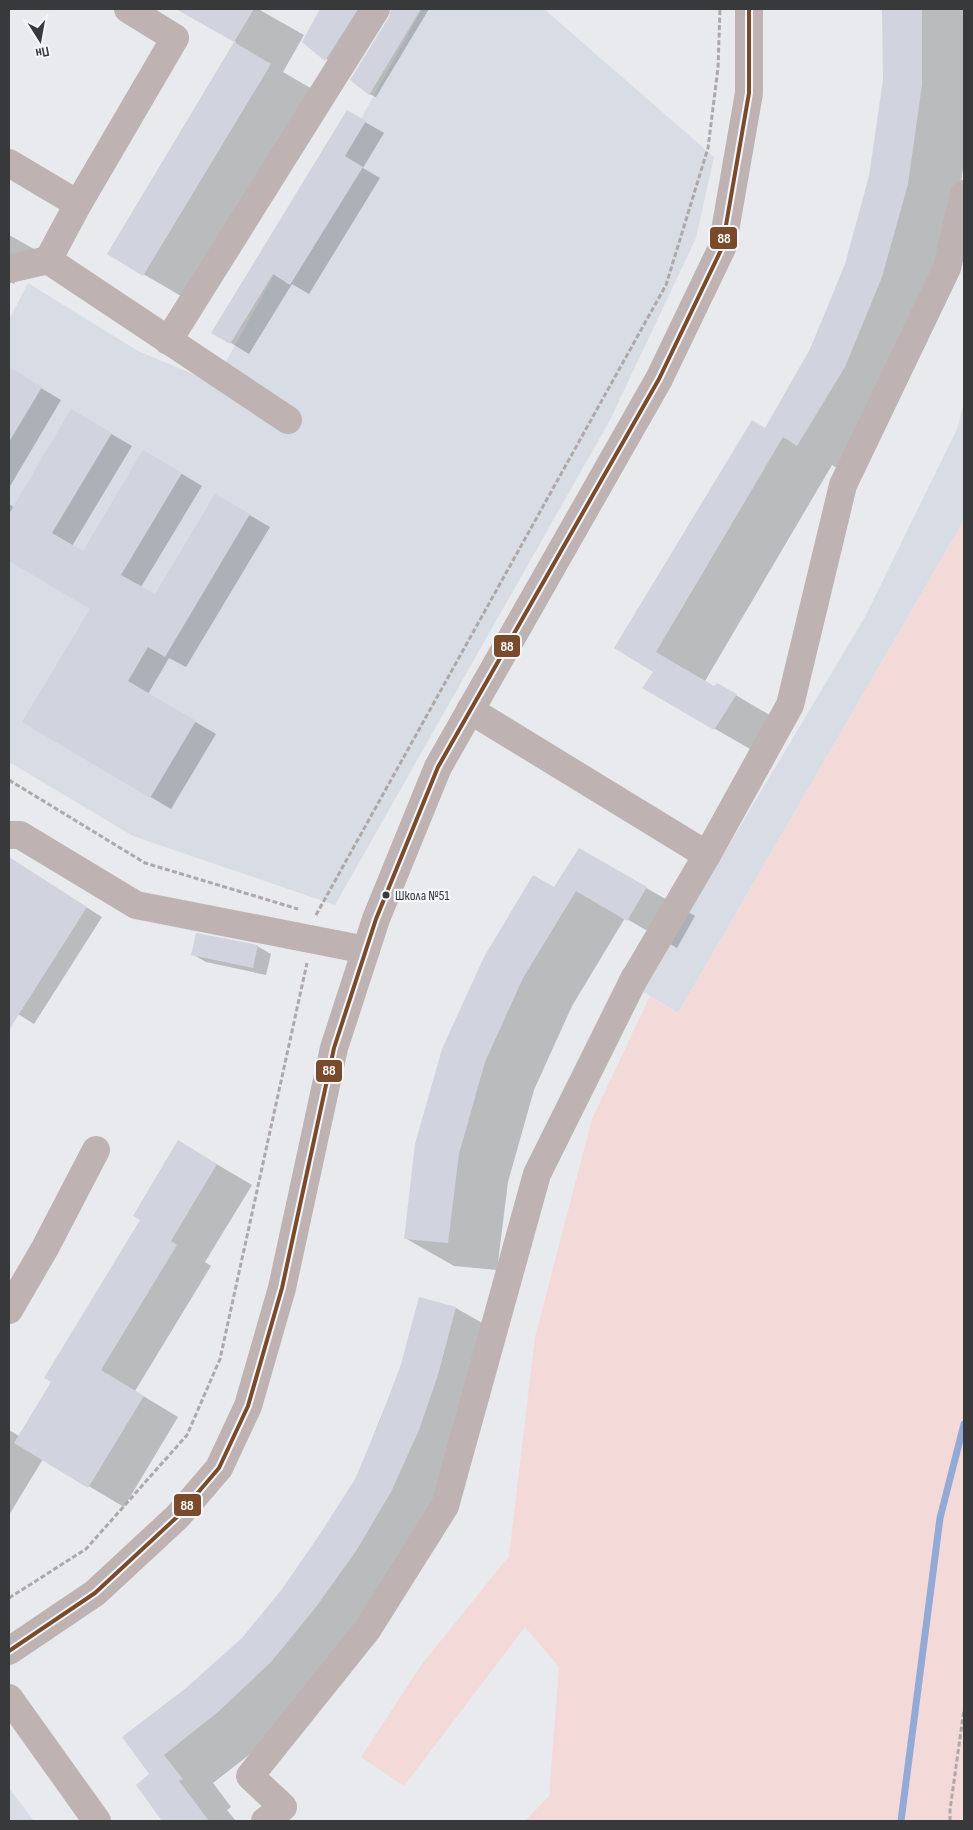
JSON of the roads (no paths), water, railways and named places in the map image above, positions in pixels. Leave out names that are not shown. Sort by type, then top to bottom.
[{"type":"street","points":[[48,260],[78,204],[175,38],[128,9]]},
{"type":"street","points":[[168,341],[376,9]]},
{"type":"street","points":[[9,1651],[95,1593],[177,1517],[218,1468],[248,1406],[282,1288],[334,1048],[376,919],[438,767],[659,379],[722,248],[748,93],[749,9]]},
{"type":"street","points":[[9,163],[78,204]]},
{"type":"street","points":[[265,1821],[283,1807],[250,1776],[367,1630],[445,1506],[537,1174],[634,979],[707,855],[790,704],[843,485],[947,268],[964,194]]},
{"type":"street","points":[[9,269],[48,260],[288,420]]},
{"type":"street","points":[[470,710],[707,855]]},
{"type":"street","points":[[9,835],[20,835],[136,905],[366,950]]},
{"type":"street","points":[[9,1310],[45,1248],[96,1150]]},
{"type":"street","points":[[9,1698],[97,1821]]},
{"type":"waterway","points":[[901,1821],[940,1518],[964,1424]]},
{"type":"place","name":"Школа №51","points":[[386,895]]}]
